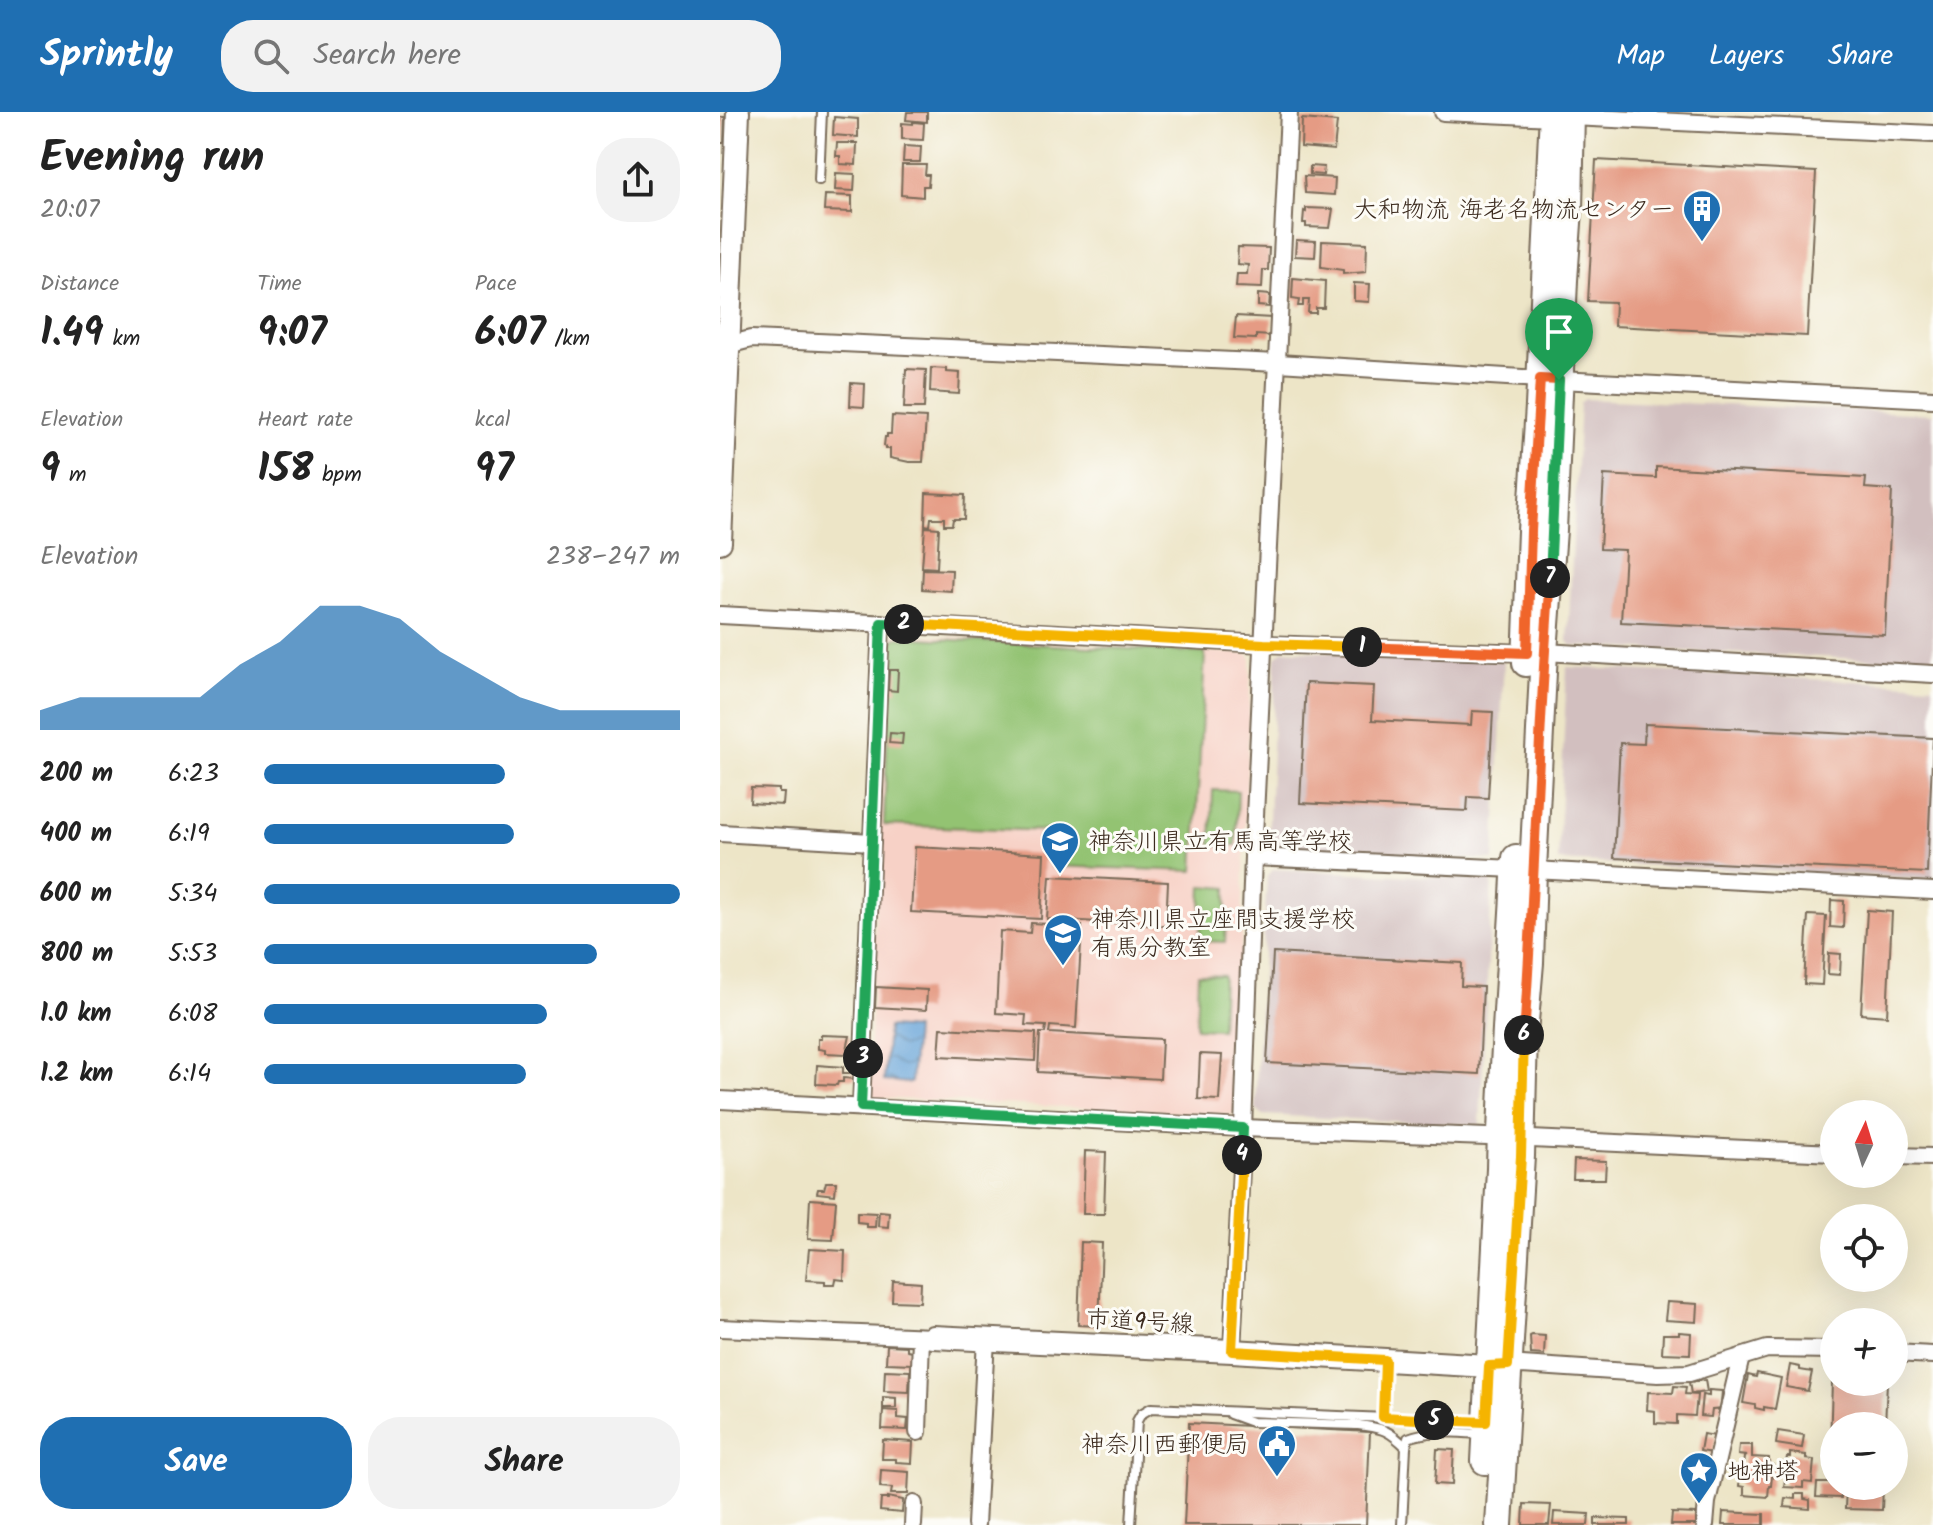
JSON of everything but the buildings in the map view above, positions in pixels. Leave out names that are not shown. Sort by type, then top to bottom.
[{"type":"main road","points":[[1499,1525],[1498,1366],[1511,1138],[1530,963],[1535,652],[1553,530],[1550,380],[1564,280],[1569,209],[1562,115]]},
{"type":"main road","points":[[1482,1525],[1486,1428],[1498,1366]]},
{"type":"street","points":[[720,542],[724,345],[738,112]]},
{"type":"street","points":[[1232,1351],[1289,112]]},
{"type":"street","points":[[1443,112],[1933,134]]},
{"type":"street","points":[[724,345],[751,339],[1278,363],[1933,399]]},
{"type":"street","points":[[720,615],[1264,644],[1535,652],[1933,674]]},
{"type":"street","points":[[861,1107],[881,623]]},
{"type":"street","points":[[720,833],[872,842]]},
{"type":"street","points":[[1253,857],[1933,891]]},
{"type":"street","points":[[720,1100],[1243,1128],[1820,1152]]},
{"type":"street","points":[[1908,1156],[1933,1157]]},
{"type":"street","points":[[720,1328],[927,1337],[918,1432]]},
{"type":"street","name":"市道9号線","points":[[927,1337],[1498,1366]]},
{"type":"street","points":[[976,1525],[986,1339]]},
{"type":"street","points":[[1498,1366],[1674,1374],[1689,1373],[1767,1349],[1820,1349]]},
{"type":"street","points":[[1908,1354],[1933,1355]]},
{"type":"street","points":[[1705,1525],[1707,1502],[1741,1357]]},
{"type":"street","points":[[913,1525],[914,1504]]},
{"type":"lane","points":[[819,180],[822,112]]},
{"type":"lane","points":[[1383,1417],[1385,1360]]},
{"type":"lane","points":[[1131,1525],[1137,1421],[1141,1414],[1151,1408],[1383,1417],[1486,1428]]},
{"type":"lane","points":[[1213,1410],[1252,1422],[1358,1425],[1383,1429],[1406,1447]]},
{"type":"lane","points":[[1326,1415],[1358,1425]]},
{"type":"lane","points":[[1402,1525],[1408,1438],[1418,1434],[1486,1428]]},
{"type":"shaded area","points":[[1585,399],[1933,414],[1933,662],[1572,646],[1568,641],[1580,403]]},
{"type":"shaded area","name":"神奈川県立有馬高等学校","points":[[896,634],[1247,654],[1251,659],[1236,1107],[1232,1115],[876,1098],[868,1091],[887,640]]},
{"type":"shaded area","points":[[1284,650],[1504,661],[1494,860],[1274,849],[1268,842],[1276,657]]},
{"type":"shaded area","points":[[1567,667],[1933,685],[1933,879],[1558,861]]},
{"type":"shaded area","points":[[1274,869],[1492,880],[1480,1125],[1262,1115],[1255,1108],[1267,876]]},
{"type":"green space","points":[[898,637],[1205,653],[1194,871],[1052,866],[1053,831],[884,825],[891,642]]},
{"type":"green space","points":[[1213,790],[1238,791],[1236,845],[1211,845]]},
{"type":"green space","points":[[1202,886],[1227,888],[1225,942],[1200,941]]},
{"type":"green space","points":[[1198,974],[1223,975],[1221,1029],[1196,1028]]},
{"type":"water","points":[[888,1027],[915,1029],[911,1083],[884,1081]]},
{"type":"place","name":"大和物流 海老名物流センター","points":[[1702,243]]},
{"type":"place","name":"神奈川県立有馬高等学校","points":[[1060,875]]},
{"type":"place","name":"神奈川県立座間支援学校 有馬分教室","points":[[1063,967]]},
{"type":"place","name":"神奈川西郵便局","points":[[1277,1478]]},
{"type":"place","name":"地神塔","points":[[1699,1505]]},
{"type":"route","points":[[1540,379],[1559,380],[1508,1365],[1489,1366],[1486,1422],[1383,1417],[1385,1360],[1232,1351],[1243,1128],[861,1107],[881,623],[1264,644],[1527,653],[1540,379]]}]
